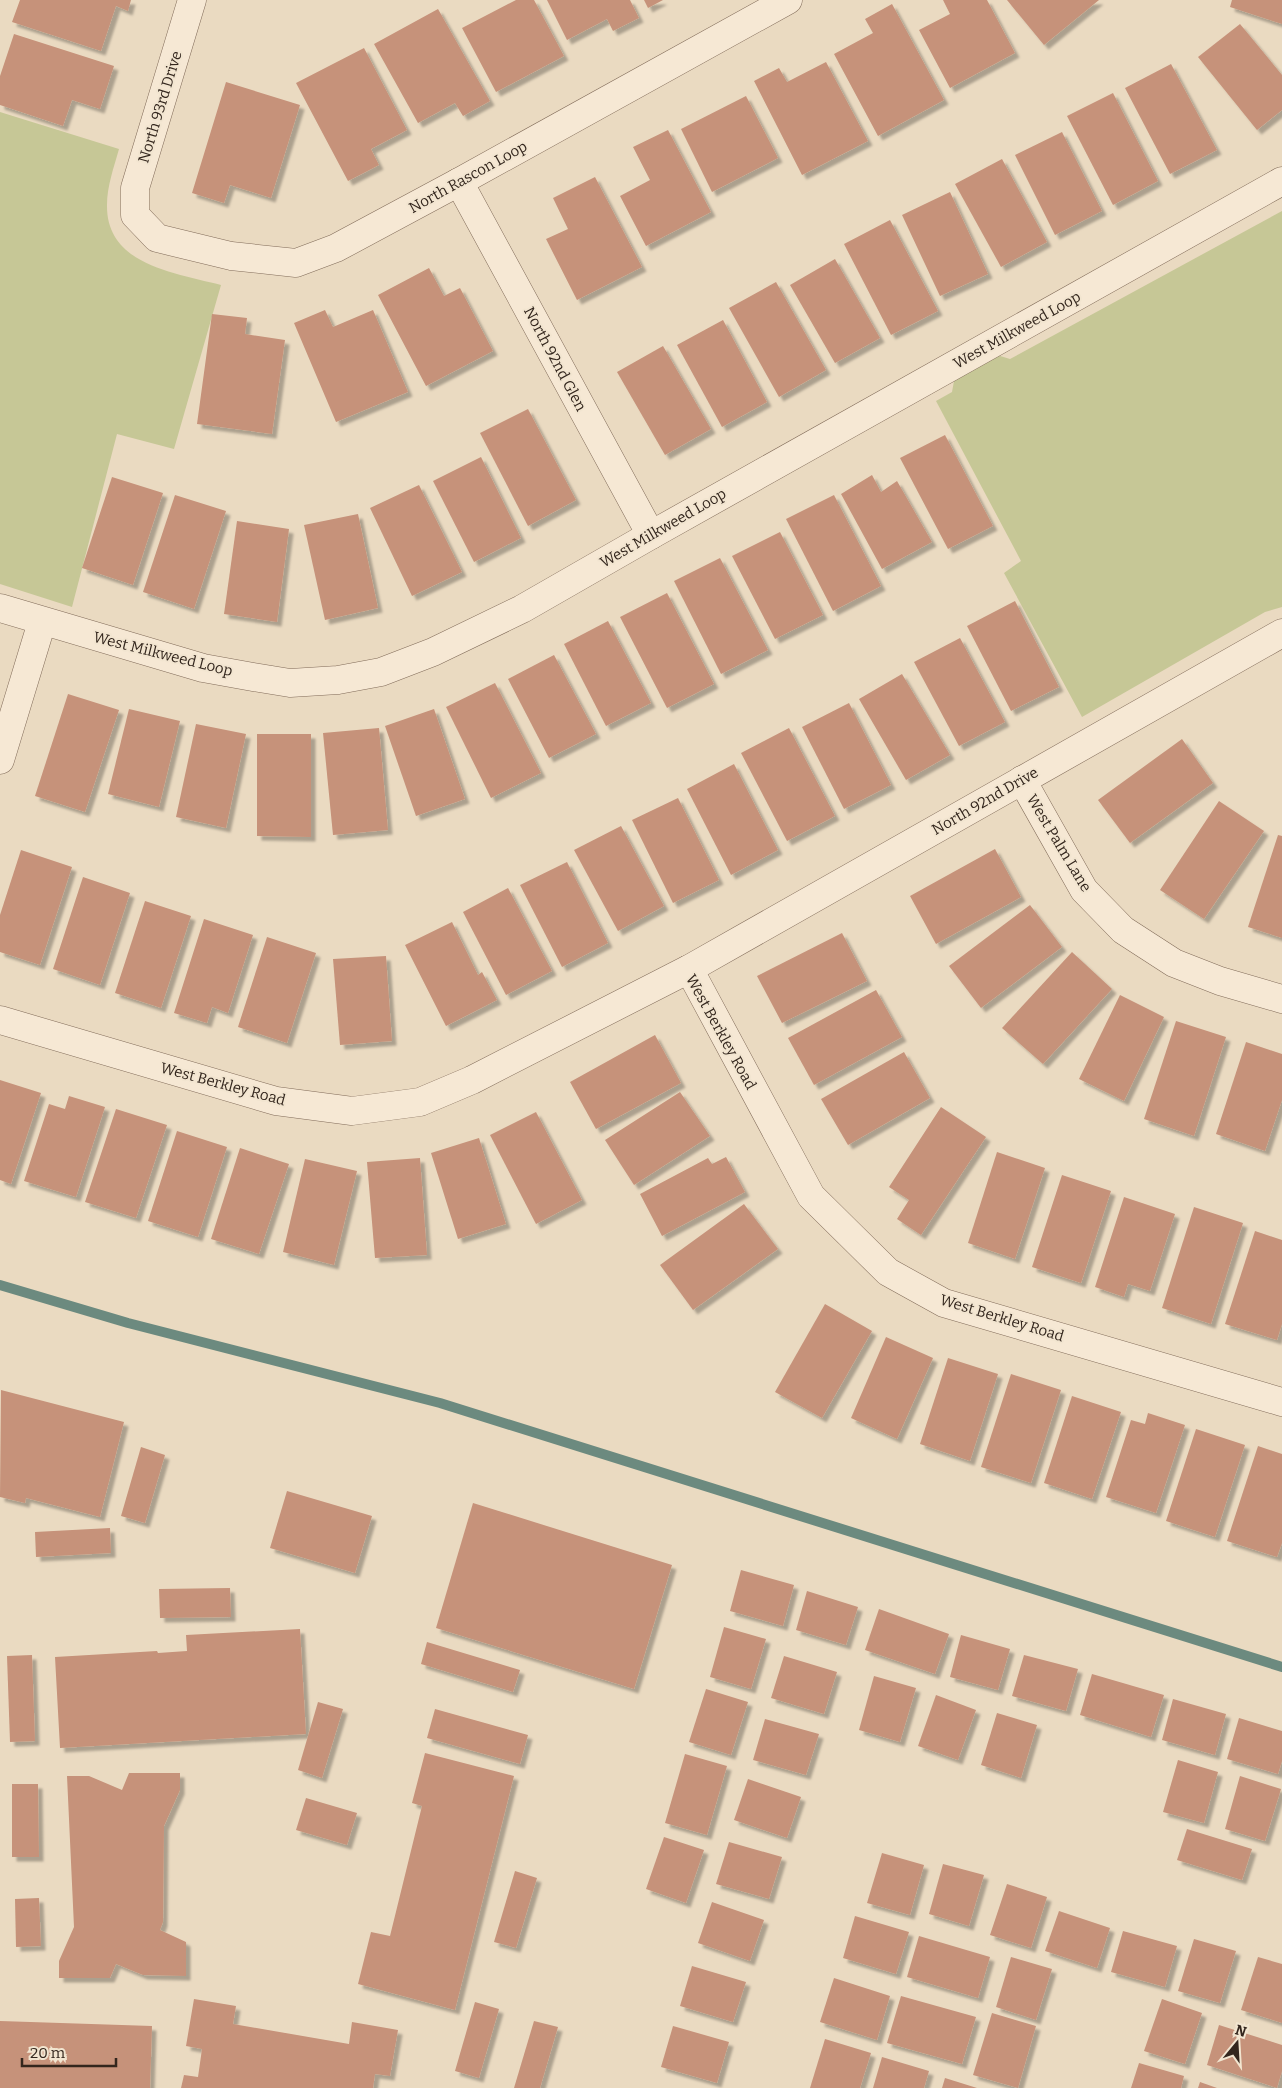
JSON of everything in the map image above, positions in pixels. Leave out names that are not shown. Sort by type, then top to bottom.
[{"type":"street","name":"North 93rd Drive","points":[[136,215],[135,188],[192,0]]},
{"type":"street","name":"North Rascon Loop","points":[[136,215],[156,238],[231,256],[296,263],[336,248],[788,0]]},
{"type":"street","name":"West Milkweed Loop","points":[[0,608],[42,622],[203,668],[290,682],[338,680],[381,672],[441,649],[522,609],[650,535],[1282,181]]},
{"type":"street","name":"North 92nd Glen","points":[[459,182],[650,535]]},
{"type":"street","points":[[0,760],[42,622]]},
{"type":"street","name":"North 92nd Drive","points":[[689,969],[1282,633]]},
{"type":"street","name":"West Palm Lane","points":[[1022,780],[1084,890],[1123,930],[1174,963],[1220,981],[1282,999]]},
{"type":"street","name":"West Berkley Road","points":[[0,1020],[276,1101],[352,1111],[420,1102],[472,1080],[689,969],[811,1196],[888,1272],[944,1303],[1282,1402]]},
{"type":"green space","points":[[0,112],[119,149],[107,198],[110,225],[118,241],[131,254],[146,263],[184,276],[221,285],[174,449],[117,434],[72,607],[0,584]]},
{"type":"green space","points":[[1282,211],[1282,607],[1265,612],[1082,717],[1004,573],[1021,561],[936,401],[952,392],[954,381],[997,355],[1010,359]]},
{"type":"building","points":[[20,0],[131,0],[128,11],[116,6],[101,51],[12,22]]},
{"type":"building","points":[[516,0],[534,0],[564,56],[496,92],[462,28]]},
{"type":"building","points":[[547,0],[630,0],[639,18],[613,31],[607,19],[567,40]]},
{"type":"building","points":[[644,0],[663,0],[648,8]]},
{"type":"building","points":[[943,0],[987,0],[1015,53],[950,88],[919,30],[950,14]]},
{"type":"building","points":[[1007,0],[1099,0],[1044,45]]},
{"type":"building","points":[[1232,0],[1282,0],[1282,24],[1230,7]]},
{"type":"building","points":[[892,4],[944,100],[878,136],[834,54],[873,33],[865,19]]},
{"type":"building","points":[[438,9],[490,101],[463,116],[455,103],[418,123],[374,44]]},
{"type":"building","points":[[1240,24],[1282,75],[1282,110],[1257,130],[1198,57]]},
{"type":"building","points":[[14,34],[114,66],[100,109],[72,100],[63,126],[0,105],[0,76]]},
{"type":"building","points":[[364,48],[407,130],[371,149],[379,165],[348,181],[296,83]]},
{"type":"building","points":[[826,62],[868,141],[802,175],[754,81],[779,68],[787,82]]},
{"type":"building","points":[[1171,64],[1217,150],[1170,174],[1125,88]]},
{"type":"building","points":[[226,82],[300,105],[271,198],[230,185],[224,203],[192,193]]},
{"type":"building","points":[[1113,93],[1158,181],[1113,205],[1067,116]]},
{"type":"building","points":[[746,96],[778,158],[712,192],[681,129]]},
{"type":"building","points":[[668,130],[711,212],[646,246],[620,196],[650,180],[633,147]]},
{"type":"building","points":[[1062,132],[1102,211],[1055,235],[1015,155]]},
{"type":"building","points":[[1002,159],[1047,242],[1001,267],[955,184]]},
{"type":"building","points":[[595,177],[642,267],[577,300],[546,239],[568,229],[553,198]]},
{"type":"building","points":[[950,192],[988,274],[940,296],[902,215]]},
{"type":"building","points":[[890,220],[938,311],[891,335],[844,244]]},
{"type":"building","points":[[835,259],[880,338],[835,363],[790,285]]},
{"type":"building","points":[[429,268],[444,296],[460,288],[493,351],[426,386],[378,295]]},
{"type":"building","points":[[776,282],[826,370],[779,397],[729,308]]},
{"type":"building","points":[[325,310],[333,327],[373,310],[408,392],[336,422],[294,323]]},
{"type":"building","points":[[212,314],[247,318],[245,334],[285,340],[272,434],[197,424]]},
{"type":"building","points":[[723,320],[767,402],[722,427],[677,345]]},
{"type":"building","points":[[663,346],[711,429],[665,455],[617,372]]},
{"type":"building","points":[[528,409],[576,500],[528,526],[480,433]]},
{"type":"building","points":[[945,435],[993,526],[948,549],[900,458]]},
{"type":"building","points":[[481,457],[521,538],[474,562],[433,481]]},
{"type":"building","points":[[872,475],[881,492],[897,481],[932,542],[882,569],[841,494]]},
{"type":"building","points":[[112,477],[163,493],[133,585],[82,568]]},
{"type":"building","points":[[419,485],[462,572],[412,596],[370,508]]},
{"type":"building","points":[[175,495],[226,511],[194,609],[143,592]]},
{"type":"building","points":[[834,495],[881,586],[833,611],[786,519]]},
{"type":"building","points":[[358,514],[378,608],[325,620],[304,525]]},
{"type":"building","points":[[237,521],[289,529],[277,622],[224,614]]},
{"type":"building","points":[[780,532],[823,615],[775,639],[732,556]]},
{"type":"building","points":[[720,558],[768,650],[721,674],[674,581]]},
{"type":"building","points":[[667,593],[714,684],[667,708],[620,617]]},
{"type":"building","points":[[1015,601],[1059,687],[1011,711],[967,626]]},
{"type":"building","points":[[608,621],[651,703],[606,726],[564,644]]},
{"type":"building","points":[[960,638],[1005,722],[959,746],[914,662]]},
{"type":"building","points":[[554,655],[596,734],[549,758],[508,679]]},
{"type":"building","points":[[902,674],[950,755],[906,780],[859,699]]},
{"type":"building","points":[[495,683],[541,773],[491,798],[446,707]]},
{"type":"building","points":[[68,694],[119,710],[85,812],[35,796]]},
{"type":"building","points":[[849,703],[891,785],[844,809],[802,727]]},
{"type":"building","points":[[129,709],[180,721],[159,807],[108,794]]},
{"type":"building","points":[[434,709],[465,799],[416,816],[385,726]]},
{"type":"building","points":[[196,724],[246,734],[226,828],[176,817]]},
{"type":"building","points":[[379,728],[388,830],[333,835],[323,733]]},
{"type":"building","points":[[789,728],[835,816],[787,841],[741,753]]},
{"type":"building","points":[[257,734],[311,734],[311,837],[257,836]]},
{"type":"building","points":[[1182,739],[1213,783],[1130,843],[1098,800]]},
{"type":"building","points":[[734,764],[778,850],[731,875],[687,789]]},
{"type":"building","points":[[678,798],[719,880],[673,903],[632,820]]},
{"type":"building","points":[[1219,801],[1264,831],[1204,919],[1160,890]]},
{"type":"building","points":[[621,826],[664,906],[618,931],[574,850]]},
{"type":"building","points":[[1278,835],[1282,836],[1282,938],[1248,927]]},
{"type":"building","points":[[995,849],[1021,897],[936,944],[910,896]]},
{"type":"building","points":[[21,850],[72,867],[40,965],[0,952],[0,915]]},
{"type":"building","points":[[567,862],[608,943],[562,967],[520,885]]},
{"type":"building","points":[[83,877],[130,893],[100,985],[53,969]]},
{"type":"building","points":[[508,888],[552,971],[506,995],[463,912]]},
{"type":"building","points":[[145,901],[191,916],[161,1008],[115,993]]},
{"type":"building","points":[[1030,905],[1062,947],[981,1008],[949,966]]},
{"type":"building","points":[[204,919],[253,935],[228,1013],[212,1007],[207,1023],[174,1013]]},
{"type":"building","points":[[452,922],[478,975],[482,972],[497,1000],[446,1026],[405,945]]},
{"type":"building","points":[[842,933],[867,981],[782,1023],[757,976]]},
{"type":"building","points":[[267,937],[316,953],[287,1043],[238,1027]]},
{"type":"building","points":[[1072,952],[1112,989],[1043,1064],[1002,1028]]},
{"type":"building","points":[[386,956],[392,1041],[340,1045],[333,959]]},
{"type":"building","points":[[876,990],[902,1037],[814,1085],[788,1038]]},
{"type":"building","points":[[1120,995],[1164,1017],[1124,1101],[1079,1079]]},
{"type":"building","points":[[1176,1021],[1226,1037],[1194,1136],[1144,1119]]},
{"type":"building","points":[[655,1035],[681,1083],[596,1129],[570,1082]]},
{"type":"building","points":[[1246,1042],[1282,1054],[1282,1100],[1265,1151],[1216,1134]]},
{"type":"building","points":[[904,1052],[930,1098],[848,1145],[821,1099]]},
{"type":"building","points":[[0,1080],[41,1093],[11,1184],[0,1180]]},
{"type":"building","points":[[680,1092],[710,1136],[634,1185],[605,1140]]},
{"type":"building","points":[[69,1096],[105,1107],[76,1197],[24,1181],[49,1104],[65,1109]]},
{"type":"building","points":[[941,1107],[986,1137],[921,1235],[897,1219],[909,1200],[889,1187]]},
{"type":"building","points":[[116,1109],[167,1125],[136,1218],[85,1202]]},
{"type":"building","points":[[536,1112],[582,1200],[536,1224],[490,1135]]},
{"type":"building","points":[[177,1131],[227,1147],[198,1237],[148,1221]]},
{"type":"building","points":[[479,1138],[506,1224],[458,1239],[431,1153]]},
{"type":"building","points":[[240,1148],[289,1164],[259,1254],[211,1239]]},
{"type":"building","points":[[997,1152],[1045,1168],[1015,1259],[968,1243]]},
{"type":"building","points":[[726,1157],[745,1192],[662,1236],[640,1194],[708,1158],[712,1164]]},
{"type":"building","points":[[420,1158],[427,1255],[375,1258],[367,1162]]},
{"type":"building","points":[[305,1159],[357,1171],[334,1265],[283,1252]]},
{"type":"building","points":[[1062,1175],[1111,1191],[1081,1283],[1032,1267]]},
{"type":"building","points":[[1124,1197],[1175,1214],[1150,1291],[1128,1284],[1124,1297],[1095,1287]]},
{"type":"building","points":[[744,1204],[778,1249],[693,1310],[660,1265]]},
{"type":"building","points":[[1194,1207],[1243,1223],[1211,1324],[1162,1308]]},
{"type":"building","points":[[1255,1231],[1282,1240],[1282,1324],[1277,1340],[1225,1324]]},
{"type":"building","points":[[825,1304],[872,1331],[822,1418],[775,1392]]},
{"type":"building","points":[[886,1337],[933,1358],[897,1439],[851,1418]]},
{"type":"building","points":[[948,1358],[998,1374],[970,1461],[920,1444]]},
{"type":"building","points":[[1011,1374],[1061,1390],[1031,1483],[981,1467]]},
{"type":"building","points":[[1,1390],[124,1422],[100,1517],[26,1498],[25,1503],[0,1497]]},
{"type":"building","points":[[1072,1396],[1121,1412],[1092,1499],[1044,1483]]},
{"type":"building","points":[[1148,1413],[1185,1425],[1156,1513],[1106,1497],[1131,1420],[1145,1424]]},
{"type":"building","points":[[1196,1429],[1245,1445],[1215,1537],[1166,1521]]},
{"type":"building","points":[[1258,1446],[1282,1454],[1282,1543],[1277,1557],[1227,1541]]},
{"type":"building","points":[[141,1447],[165,1455],[145,1523],[121,1516]]},
{"type":"building","points":[[287,1491],[372,1516],[355,1573],[270,1548]]},
{"type":"building","points":[[473,1503],[672,1565],[634,1689],[436,1628]]},
{"type":"building","points":[[110,1528],[111,1553],[36,1557],[35,1532]]},
{"type":"building","points":[[741,1570],[794,1585],[783,1626],[730,1611]]},
{"type":"building","points":[[230,1588],[231,1617],[160,1618],[159,1589]]},
{"type":"building","points":[[807,1591],[858,1607],[846,1645],[796,1630]]},
{"type":"building","points":[[879,1609],[949,1634],[935,1674],[865,1650]]},
{"type":"building","points":[[724,1627],[766,1639],[751,1689],[710,1677]]},
{"type":"building","points":[[300,1629],[306,1734],[60,1748],[55,1657],[187,1651],[186,1635]]},
{"type":"building","points":[[961,1635],[1010,1649],[998,1690],[950,1677]]},
{"type":"building","points":[[427,1642],[520,1670],[513,1692],[421,1664]]},
{"type":"building","points":[[32,1655],[35,1741],[10,1742],[7,1656]]},
{"type":"building","points":[[1024,1655],[1078,1669],[1066,1711],[1012,1696]]},
{"type":"building","points":[[784,1656],[837,1672],[824,1714],[771,1698]]},
{"type":"building","points":[[1092,1674],[1164,1695],[1151,1737],[1080,1715]]},
{"type":"building","points":[[874,1676],[916,1688],[900,1742],[859,1730]]},
{"type":"building","points":[[706,1689],[748,1702],[731,1755],[689,1742]]},
{"type":"building","points":[[936,1695],[976,1710],[958,1760],[918,1746]]},
{"type":"building","points":[[1173,1699],[1226,1714],[1215,1755],[1162,1740]]},
{"type":"building","points":[[318,1702],[343,1709],[322,1778],[298,1770]]},
{"type":"building","points":[[435,1709],[528,1735],[520,1764],[427,1738]]},
{"type":"building","points":[[997,1713],[1037,1725],[1021,1778],[981,1765]]},
{"type":"building","points":[[1239,1718],[1282,1731],[1282,1761],[1278,1774],[1227,1759]]},
{"type":"building","points":[[765,1719],[819,1734],[806,1775],[753,1760]]},
{"type":"building","points":[[425,1753],[514,1776],[455,2010],[358,1984],[371,1932],[390,1936],[422,1806],[412,1803]]},
{"type":"building","points":[[685,1754],[727,1766],[707,1835],[665,1823]]},
{"type":"building","points":[[1178,1760],[1218,1772],[1204,1823],[1163,1812]]},
{"type":"building","points":[[129,1773],[180,1773],[180,1790],[164,1826],[163,1922],[160,1930],[186,1942],[186,1976],[143,1975],[116,1964],[110,1978],[59,1978],[59,1961],[74,1927],[67,1776],[89,1776],[122,1790]]},
{"type":"building","points":[[1240,1776],[1281,1789],[1265,1841],[1225,1829]]},
{"type":"building","points":[[748,1779],[801,1797],[787,1838],[734,1820]]},
{"type":"building","points":[[12,1784],[38,1784],[39,1857],[12,1857]]},
{"type":"building","points":[[306,1798],[357,1813],[347,1845],[296,1830]]},
{"type":"building","points":[[1187,1829],[1252,1849],[1242,1880],[1177,1860]]},
{"type":"building","points":[[664,1837],[704,1850],[686,1903],[646,1889]]},
{"type":"building","points":[[729,1842],[782,1857],[769,1899],[716,1884]]},
{"type":"building","points":[[882,1853],[924,1865],[910,1915],[867,1903]]},
{"type":"building","points":[[943,1864],[984,1875],[969,1926],[929,1914]]},
{"type":"building","points":[[515,1871],[537,1878],[516,1948],[494,1942]]},
{"type":"building","points":[[1007,1884],[1047,1897],[1031,1948],[990,1935]]},
{"type":"building","points":[[39,1898],[41,1946],[16,1947],[15,1899]]},
{"type":"building","points":[[712,1902],[764,1920],[750,1961],[698,1943]]},
{"type":"building","points":[[1059,1911],[1110,1928],[1097,1968],[1045,1951]]},
{"type":"building","points":[[855,1916],[909,1932],[896,1974],[843,1958]]},
{"type":"building","points":[[1123,1931],[1177,1946],[1165,1987],[1111,1972]]},
{"type":"building","points":[[919,1936],[990,1957],[978,1998],[907,1977]]},
{"type":"building","points":[[1194,1939],[1236,1951],[1220,2003],[1178,1991]]},
{"type":"building","points":[[1011,1957],[1052,1969],[1036,2020],[996,2007]]},
{"type":"building","points":[[1258,1957],[1282,1964],[1282,2023],[1241,2010]]},
{"type":"building","points":[[692,1966],[746,1982],[733,2022],[680,2006]]},
{"type":"building","points":[[834,1978],[890,1996],[877,2040],[820,2022]]},
{"type":"building","points":[[901,1996],[976,2017],[962,2064],[887,2043]]},
{"type":"building","points":[[194,1999],[236,2006],[233,2024],[349,2044],[352,2022],[398,2030],[390,2076],[375,2074],[373,2088],[181,2088],[184,2075],[198,2077],[202,2049],[186,2046]]},
{"type":"building","points":[[1162,1999],[1202,2013],[1185,2064],[1144,2051]]},
{"type":"building","points":[[475,2002],[499,2009],[479,2078],[455,2071]]},
{"type":"building","points":[[992,2013],[1036,2026],[1018,2088],[973,2075]]},
{"type":"building","points":[[0,2021],[152,2026],[150,2088],[0,2088]]},
{"type":"building","points":[[534,2021],[558,2027],[540,2088],[514,2088]]},
{"type":"building","points":[[1219,2025],[1282,2045],[1282,2071],[1277,2088],[1207,2065]]},
{"type":"building","points":[[673,2026],[729,2042],[717,2083],[661,2067]]},
{"type":"building","points":[[825,2039],[871,2053],[860,2088],[810,2088]]},
{"type":"building","points":[[882,2057],[929,2071],[924,2088],[873,2088]]},
{"type":"building","points":[[1139,2063],[1184,2076],[1181,2088],[1131,2088]]},
{"type":"building","points":[[945,2078],[977,2088],[942,2088]]},
{"type":"building","points":[[1200,2082],[1217,2088],[1198,2088]]},
{"type":"waterway","points":[[0,1285],[128,1323],[440,1403],[1282,1667]]}]
